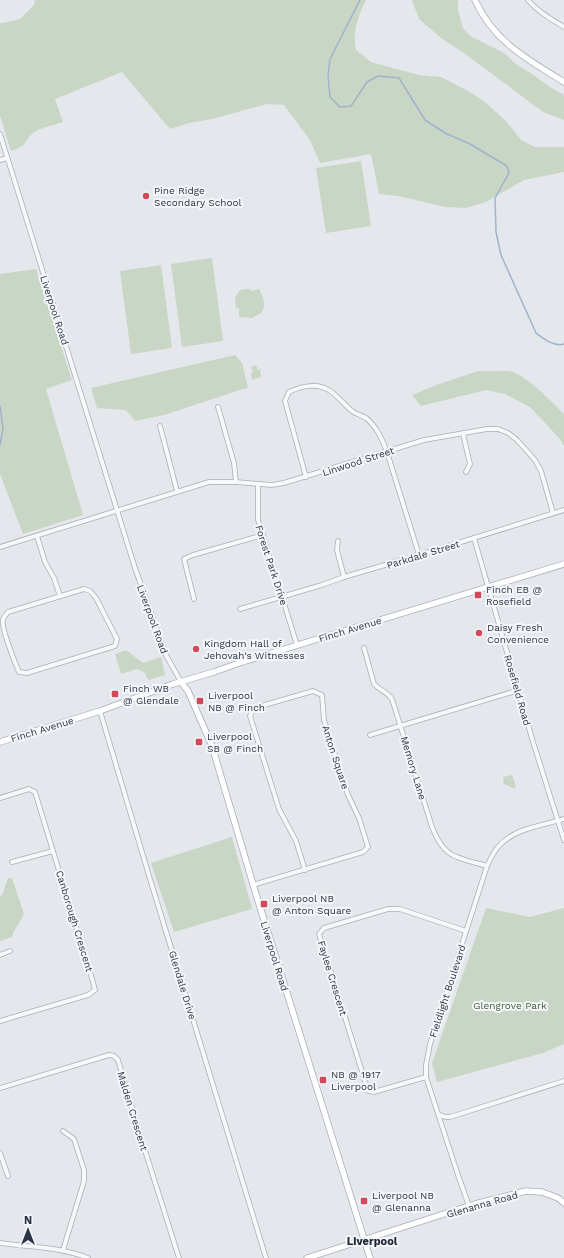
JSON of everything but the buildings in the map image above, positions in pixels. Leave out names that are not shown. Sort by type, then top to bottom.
[{"type":"main road","points":[[475,0],[481,13],[510,47],[564,82]]},
{"type":"main road","name":"Finch Avenue","points":[[0,742],[100,711],[181,682],[297,645],[564,564]]},
{"type":"main road","name":"Liverpool Road","points":[[181,682],[188,691],[212,746],[253,885],[370,1258]]},
{"type":"main road","name":"Glenanna Road","points":[[307,1258],[469,1206],[526,1191],[542,1192],[558,1198],[564,1203]]},
{"type":"street","points":[[528,0],[535,8],[564,28]]},
{"type":"street","name":"Liverpool Road","points":[[0,134],[153,621],[166,655],[181,682]]},
{"type":"street","points":[[0,160],[8,158]]},
{"type":"street","points":[[306,477],[286,401],[289,392],[298,387],[310,385],[323,387],[333,392],[352,412],[366,418],[376,428],[387,452],[418,555]]},
{"type":"street","points":[[218,407],[234,463],[236,482]]},
{"type":"street","points":[[160,426],[177,491]]},
{"type":"street","name":"Linwood Street","points":[[0,547],[209,482],[236,482],[272,485],[284,483],[424,440],[487,429],[498,429],[508,433],[517,440],[535,460],[541,471],[553,513]]},
{"type":"street","points":[[463,434],[470,464],[466,472]]},
{"type":"street","name":"Forest Park Drive","points":[[258,484],[258,520],[297,645]]},
{"type":"street","name":"Parkdale Street","points":[[240,610],[564,510]]},
{"type":"street","points":[[194,599],[184,559],[193,555],[263,535]]},
{"type":"street","points":[[37,536],[60,596]]},
{"type":"street","name":"Rosefield Road","points":[[474,538],[533,742],[564,840]]},
{"type":"street","points":[[338,541],[337,550],[344,577]]},
{"type":"street","points":[[84,589],[90,591],[96,598],[117,638],[116,645],[27,673],[19,672],[2,622],[4,616],[8,612],[60,596],[84,589]]},
{"type":"street","name":"Memory Lane","points":[[364,648],[374,684],[388,693],[392,698],[432,827],[438,841],[455,857],[487,866]]},
{"type":"street","points":[[370,735],[519,690]]},
{"type":"street","name":"Anton Square","points":[[253,885],[305,870],[363,852],[368,847],[359,818],[348,794],[324,720],[322,695],[313,691],[254,708],[250,716],[279,809],[296,841],[305,870]]},
{"type":"street","name":"Glendale Drive","points":[[100,711],[266,1258]]},
{"type":"street","name":"Canborough Crescent","points":[[0,798],[29,789],[35,792],[95,990],[88,995],[0,1021]]},
{"type":"street","name":"Fieldlight Boulevard","points":[[469,1206],[426,1076],[426,1064],[430,1044],[487,866],[498,847],[517,832],[564,819]]},
{"type":"street","points":[[12,862],[53,851]]},
{"type":"street","name":"Faylee Crescent","points":[[426,1076],[374,1092],[368,1091],[319,934],[324,928],[388,909],[400,909],[466,931]]},
{"type":"street","points":[[0,955],[10,951]]},
{"type":"street","name":"Malden Crescent","points":[[0,1088],[109,1055],[114,1056],[118,1060],[179,1258]]},
{"type":"street","points":[[439,1115],[450,1117],[564,1081]]},
{"type":"street","points":[[63,1131],[74,1139],[84,1170],[84,1181],[63,1250]]},
{"type":"street","points":[[0,1153],[8,1176]]},
{"type":"street","points":[[0,1243],[63,1250],[88,1258]]},
{"type":"green space","points":[[35,0],[366,0],[356,25],[356,50],[371,62],[419,75],[441,77],[470,92],[485,102],[506,121],[521,140],[535,147],[564,147],[564,172],[524,180],[486,202],[466,208],[445,207],[399,196],[379,194],[371,154],[320,163],[310,140],[284,105],[267,104],[170,129],[122,72],[55,99],[63,122],[35,131],[23,145],[11,151],[0,116],[0,23],[20,19],[34,5]]},
{"type":"green space","points":[[412,0],[458,0],[458,11],[463,28],[470,36],[504,53],[517,65],[564,95],[564,120],[543,112],[464,53],[441,38],[419,19]]},
{"type":"green space","points":[[361,161],[371,226],[326,233],[316,168]]},
{"type":"green space","points":[[212,258],[223,341],[182,347],[171,264]]},
{"type":"green space","points":[[161,265],[172,348],[131,354],[120,271]]},
{"type":"green space","points":[[36,269],[72,380],[46,389],[83,515],[23,534],[0,474],[0,274]]},
{"type":"green space","points":[[250,289],[251,291],[260,289],[264,302],[263,310],[253,318],[239,317],[239,308],[236,308],[235,298],[240,290]]},
{"type":"green space","points":[[235,355],[242,363],[248,388],[164,415],[135,421],[126,410],[97,408],[91,388]]},
{"type":"green space","points":[[256,365],[258,370],[260,369],[261,377],[252,380],[251,373],[253,372],[251,367]]},
{"type":"green space","points":[[478,371],[513,372],[520,375],[540,391],[564,414],[564,446],[560,439],[530,407],[505,394],[486,390],[421,406],[412,395]]},
{"type":"green space","points":[[126,650],[143,663],[161,657],[165,675],[148,680],[144,672],[137,669],[121,674],[115,654]]},
{"type":"green space","points":[[512,775],[516,787],[513,788],[504,784],[503,777]]},
{"type":"green space","points":[[232,837],[252,909],[174,932],[151,863]]},
{"type":"green space","points":[[8,878],[12,878],[24,914],[12,937],[0,941],[0,896],[2,895]]},
{"type":"green space","name":"Glengrove Park","points":[[486,908],[530,917],[564,908],[564,1044],[543,1053],[437,1082],[432,1063]]},
{"type":"waterway","points":[[360,0],[330,59],[328,76],[330,97],[340,107],[351,106],[367,82],[378,76],[399,78],[425,120],[445,133],[470,144],[507,166],[509,173],[495,198],[496,232],[501,255],[536,333],[553,343],[560,345],[564,344]]},
{"type":"waterway","points":[[0,406],[3,429],[0,445]]},
{"type":"place","name":"Pine Ridge Secondary School","points":[[146,196]]},
{"type":"place","name":"Finch EB @ Rosefield","points":[[478,595]]},
{"type":"place","name":"Daisy Fresh Convenience","points":[[479,633]]},
{"type":"place","name":"Kingdom Hall of Jehovah's Witnesses","points":[[196,649]]},
{"type":"place","name":"Finch WB @ Glendale","points":[[115,694]]},
{"type":"place","name":"Liverpool NB @ Finch","points":[[200,701]]},
{"type":"place","name":"Liverpool SB @ Finch","points":[[199,742]]},
{"type":"place","name":"Liverpool NB @ Anton Square","points":[[264,904]]},
{"type":"place","name":"NB @ 1917 Liverpool","points":[[323,1080]]},
{"type":"place","name":"Liverpool NB @ Glenanna","points":[[364,1201]]},
{"type":"district","name":"Liverpool","points":[[372,1241]]}]
